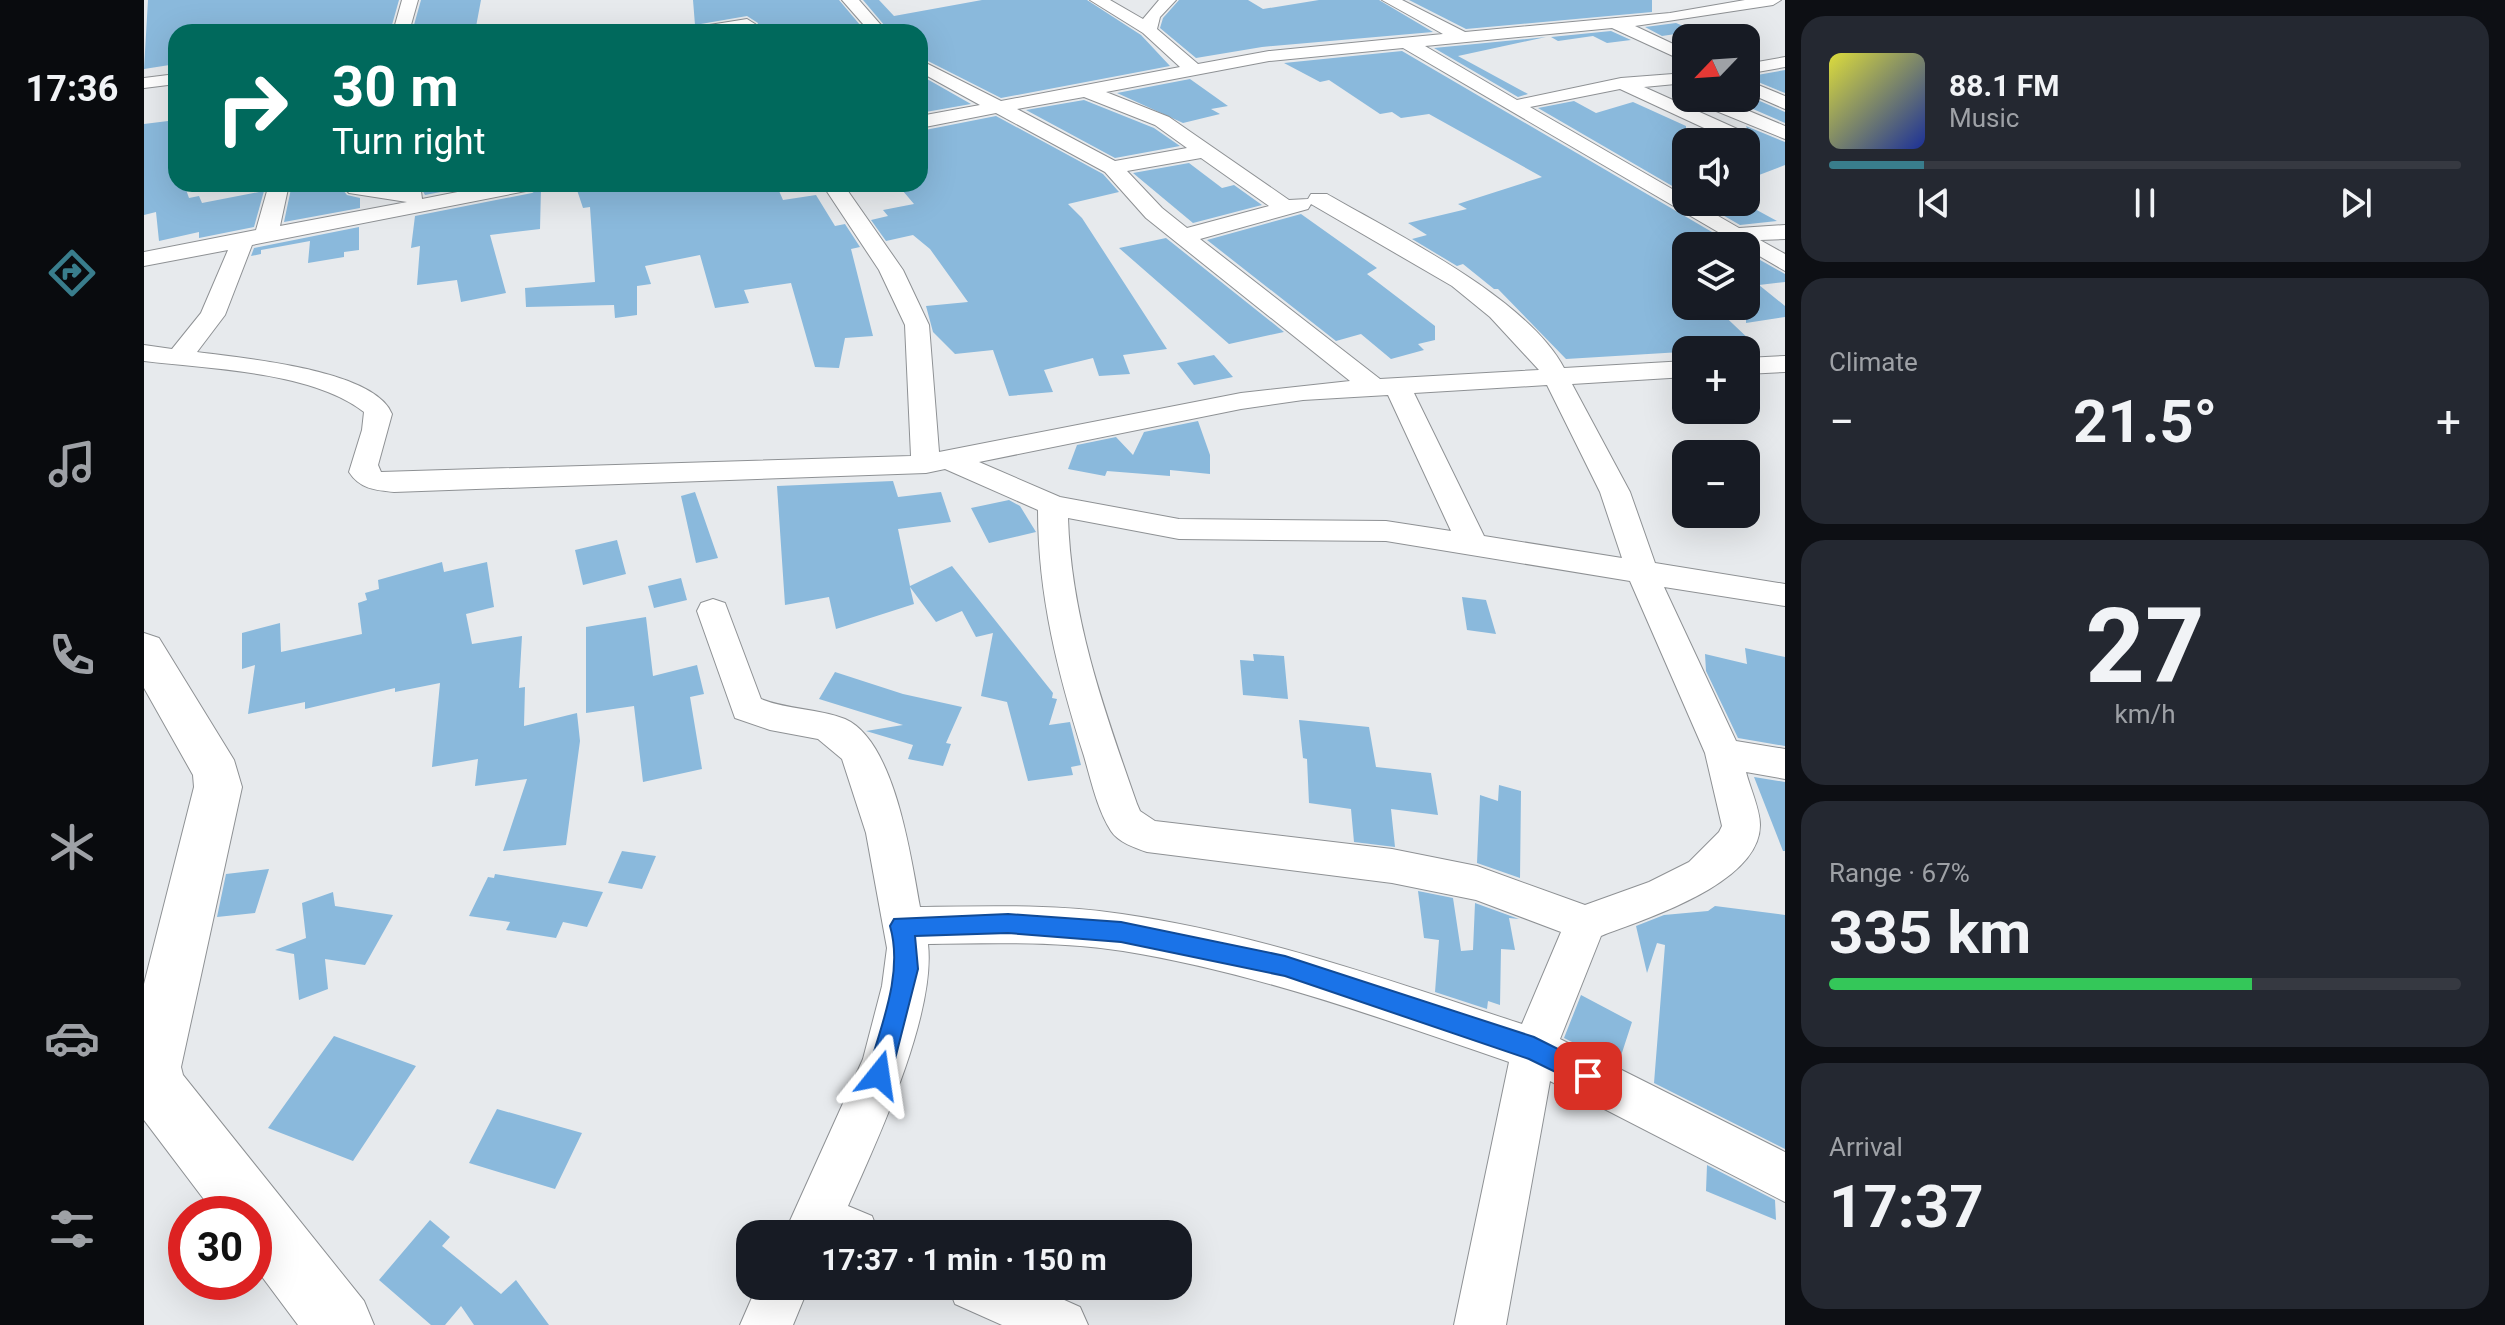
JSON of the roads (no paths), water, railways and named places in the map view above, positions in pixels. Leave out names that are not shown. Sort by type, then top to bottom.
[{"type":"street","points":[[403,24],[410,0]]},
{"type":"street","points":[[850,0],[872,24]]},
{"type":"street","points":[[1098,0],[1149,29],[1194,70]]},
{"type":"street","points":[[1149,29],[1152,16],[1168,0]]},
{"type":"street","points":[[1390,0],[1461,37]]},
{"type":"street","points":[[928,121],[1269,56],[1614,23],[1772,0],[1785,6]]},
{"type":"street","points":[[1739,5],[1772,22]]},
{"type":"street","points":[[735,8],[745,24]]},
{"type":"street","points":[[1614,23],[1672,50]]},
{"type":"street","points":[[1403,41],[1731,232]]},
{"type":"street","points":[[1760,66],[1785,62]]},
{"type":"street","points":[[928,70],[1112,168],[1154,213],[1387,388],[1472,543]]},
{"type":"street","points":[[1652,78],[1672,87]]},
{"type":"street","points":[[1514,106],[1621,82],[1672,78]]},
{"type":"street","points":[[144,83],[168,80]]},
{"type":"street","points":[[1621,82],[1720,128]]},
{"type":"street","points":[[1760,91],[1785,103]]},
{"type":"street","points":[[1089,92],[1162,121],[1286,208]]},
{"type":"street","points":[[1733,112],[1785,133]]},
{"type":"street","points":[[1112,168],[1204,151]]},
{"type":"street","points":[[1185,236],[1348,190]]},
{"type":"street","points":[[179,357],[213,315],[275,192]]},
{"type":"street","points":[[377,192],[441,201]]},
{"type":"street","points":[[144,259],[441,201],[467,192]]},
{"type":"street","points":[[837,192],[891,270],[917,325],[938,462]]},
{"type":"street","points":[[1053,505],[1054,564],[1061,613],[1083,698],[1126,822],[1147,836],[1392,866],[1477,883],[1585,923],[1662,895],[1703,874],[1735,842],[1741,826],[1723,753],[1643,575],[1615,492],[1557,375],[1537,347],[1478,294],[1430,262],[1319,199]]},
{"type":"street","points":[[1760,234],[1785,232]]},
{"type":"street","points":[[1760,249],[1785,264]]},
{"type":"street","points":[[144,353],[316,379],[367,401],[376,408],[379,419],[363,459],[363,472],[382,483],[938,462],[1241,401],[1303,392],[1672,370]]},
{"type":"street","points":[[1760,365],[1785,364]]},
{"type":"street","points":[[938,462],[1053,505],[1179,529],[1386,531],[1472,543],[1643,575],[1785,595]]},
{"type":"street","points":[[713,611],[747,708],[839,733],[860,755],[870,774],[882,819],[901,926],[908,948],[885,1058],[830,1220]]},
{"type":"street","points":[[144,649],[217,774],[218,787],[148,1066],[158,1090],[340,1325]]},
{"type":"street","points":[[1723,753],[1785,764]]},
{"type":"street","points":[[1480,1325],[1534,1049],[1585,923]]},
{"type":"street","points":[[901,926],[1008,924],[1121,932],[1285,966],[1534,1049],[1785,1178]]},
{"type":"street","points":[[766,1325],[778,1300]]},
{"type":"street","points":[[1005,1300],[1062,1325]]}]
